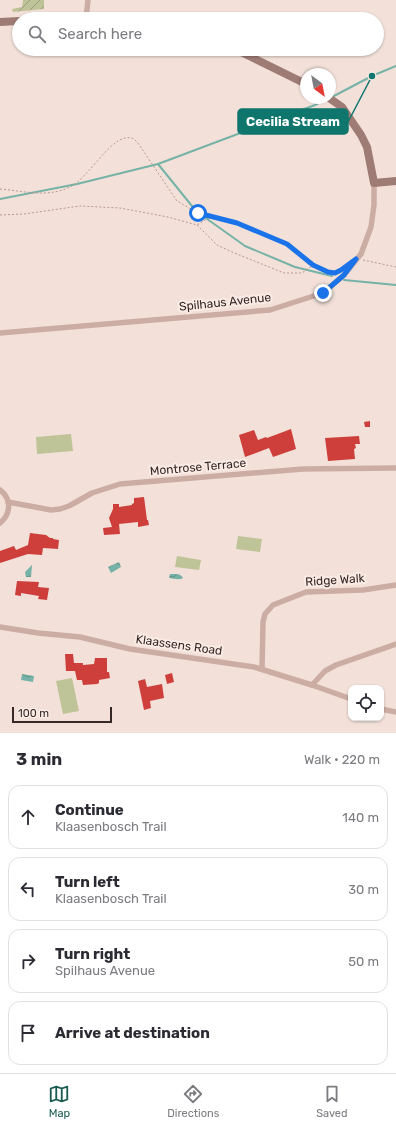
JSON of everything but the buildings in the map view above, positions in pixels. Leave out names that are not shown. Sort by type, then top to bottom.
[{"type":"street","points":[[87,12],[88,0]]},
{"type":"street","points":[[0,22],[12,21]]},
{"type":"street","points":[[249,56],[300,81]]},
{"type":"street","points":[[336,103],[342,107],[361,135],[367,147],[374,183],[396,181]]},
{"type":"street","name":"Spilhaus Avenue","points":[[0,333],[270,310],[323,293],[344,275],[361,254],[371,227],[374,205],[374,183]]},
{"type":"street","name":"Montrose Terrace","points":[[8,502],[56,510],[69,506],[92,493],[120,484],[303,469],[395,468]]},
{"type":"street","points":[[0,490],[5,495],[8,502],[8,513],[0,523]]},
{"type":"street","name":"Ridge Walk","points":[[262,669],[265,614],[273,604],[306,592],[363,590],[396,585]]},
{"type":"street","name":"Klaassens Road","points":[[0,627],[38,633],[80,637],[130,650],[262,669],[348,698]]},
{"type":"street","points":[[312,685],[325,671],[336,665],[396,644]]},
{"type":"street","points":[[384,710],[396,712]]},
{"type":"path","points":[[0,190],[37,194],[70,188],[81,181],[110,146],[122,138],[131,138],[138,143],[177,201],[198,213],[237,223],[287,244],[313,265],[328,272],[335,273],[341,270]]},
{"type":"path","points":[[0,215],[24,214],[80,206],[114,208],[168,217],[197,225],[217,245],[284,274],[302,273],[313,265]]},
{"type":"path","points":[[197,225],[212,216]]},
{"type":"path","points":[[356,259],[396,266]]},
{"type":"green space","points":[[23,0],[44,0],[44,9],[13,12],[12,9],[22,7]]},
{"type":"green space","points":[[71,434],[73,451],[37,454],[36,437]]},
{"type":"green space","points":[[238,536],[262,539],[260,552],[236,549]]},
{"type":"green space","points":[[177,556],[201,560],[199,570],[175,567]]},
{"type":"green space","points":[[72,678],[79,711],[63,714],[56,681]]},
{"type":"water","points":[[119,562],[121,567],[111,573],[108,567]]},
{"type":"water","points":[[32,565],[31,577],[26,577],[25,572]]},
{"type":"water","points":[[170,574],[176,574],[182,576],[183,578],[169,578]]},
{"type":"water","points":[[22,674],[34,676],[33,682],[21,680]]},
{"type":"waterway","points":[[336,95],[372,76],[396,66]]},
{"type":"waterway","points":[[158,164],[317,104]]},
{"type":"waterway","points":[[0,199],[77,184],[158,164],[196,211],[245,246],[295,267],[332,276]]},
{"type":"waterway","points":[[344,280],[396,285]]},
{"type":"place","name":"Cecilia Stream","points":[[372,76]]},
{"type":"route","points":[[198,213],[237,223],[287,244],[313,265],[328,272],[335,273],[356,259],[344,275],[323,293]]}]
